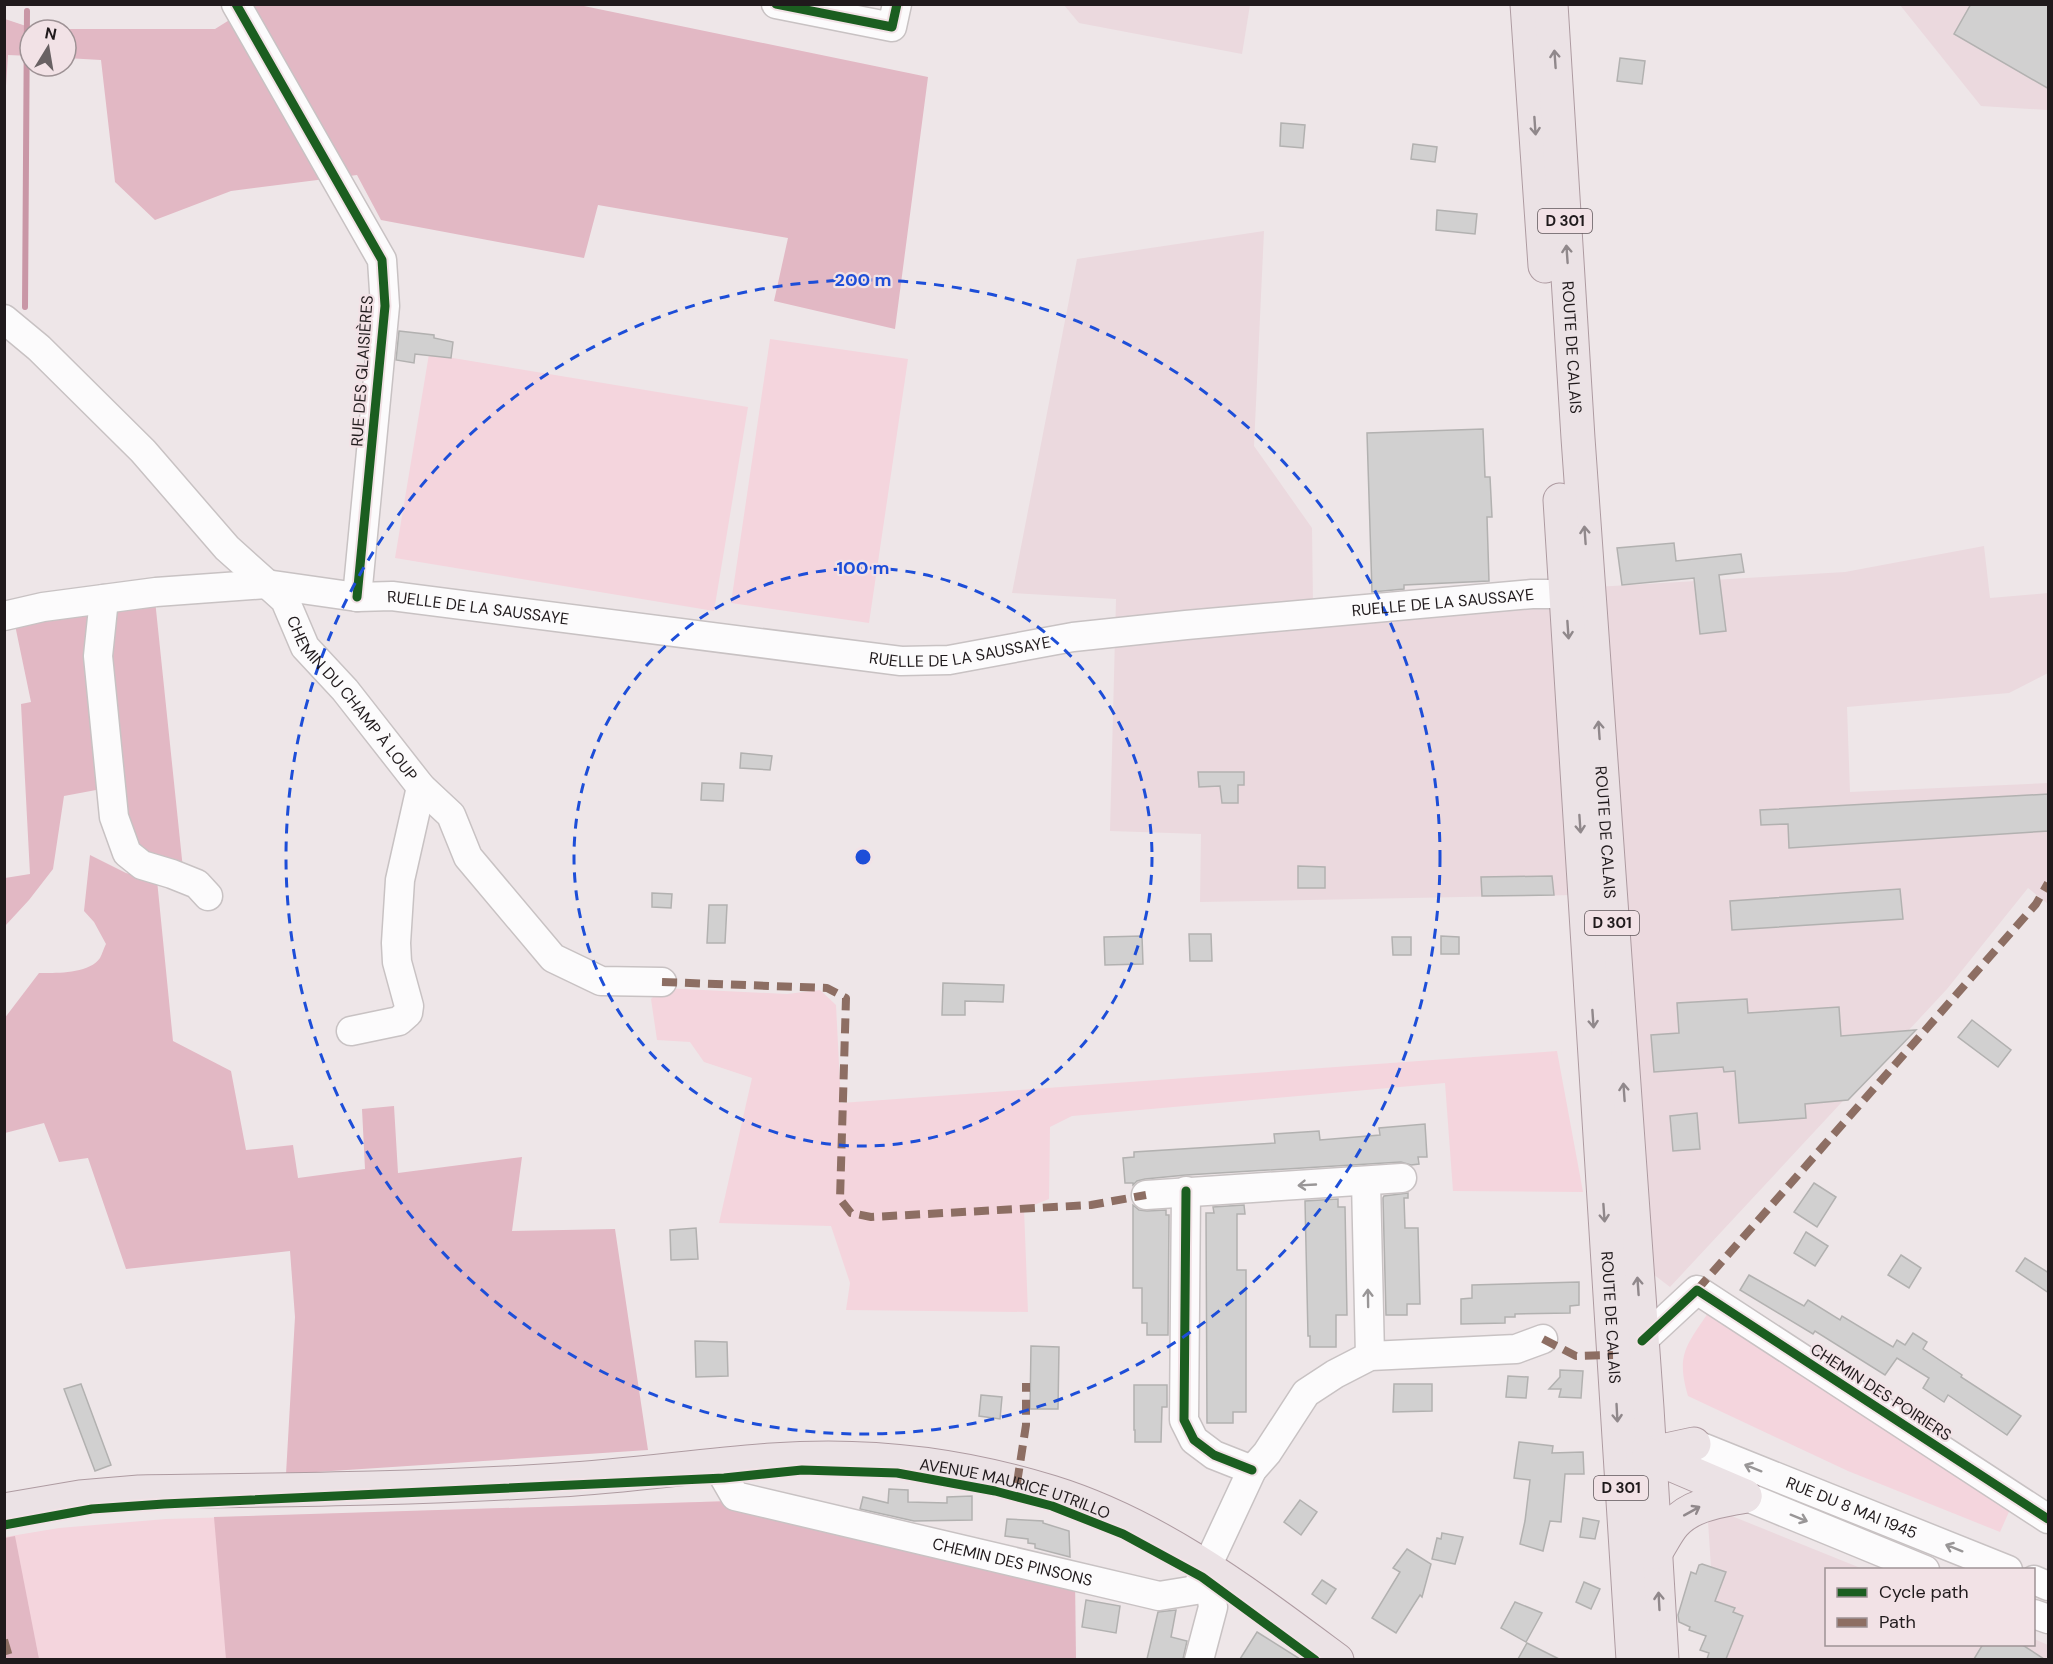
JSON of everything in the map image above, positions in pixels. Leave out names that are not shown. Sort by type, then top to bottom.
[{"type":"main road","name":"ROUTE DE CALAIS","points":[[1527,4],[1566,594],[1634,1456],[1633,1659]]},
{"type":"main road","name":"ROUTE DE CALAIS","points":[[1551,4],[1579,450],[1647,1407],[1634,1456],[1656,1552],[1662,1659]]},
{"type":"main road","points":[[1647,1407],[1694,1444]]},
{"type":"main road","points":[[1634,1456],[1694,1444]]},
{"type":"main road","points":[[1634,1456],[1745,1496]]},
{"type":"main road","name":"AVENUE MAURICE UTRILLO","points":[[4,1510],[80,1497],[139,1492],[500,1484],[773,1460],[857,1459],[915,1463],[984,1474],[1085,1504],[1154,1537],[1207,1567],[1337,1659]]},
{"type":"main road","points":[[1656,1552],[1675,1522],[1687,1512],[1704,1505],[1745,1496]]},
{"type":"street","name":"RUE DES GLAISIÈRES","points":[[236,4],[382,260],[385,306],[357,597]]},
{"type":"street","points":[[776,4],[892,27],[897,4]]},
{"type":"street","name":"CHEMIN DU CHAMP À LOUP","points":[[4,319],[39,348],[143,451],[227,548],[285,600],[305,647],[345,690],[421,787],[452,815],[468,857],[553,958],[601,981],[662,982]]},
{"type":"street","name":"RUELLE DE LA SAUSSAYE","points":[[4,616],[43,607],[156,592],[266,584],[357,597],[392,596],[902,661],[949,660],[1073,637],[1186,625],[1509,596],[1566,594]]},
{"type":"street","points":[[104,599],[98,656],[114,818],[127,853],[142,865],[197,884],[208,896]]},
{"type":"street","points":[[351,1031],[399,1022],[408,1013],[409,1006],[397,962],[396,943],[400,880],[421,787]]},
{"type":"street","points":[[1146,1195],[1402,1178]]},
{"type":"street","points":[[1366,1181],[1370,1356]]},
{"type":"street","points":[[1186,1191],[1184,1420],[1194,1440],[1214,1455],[1252,1470]]},
{"type":"street","name":"CHEMIN DES POIRIERS","points":[[1642,1341],[1697,1290],[2049,1519]]},
{"type":"street","name":"CHEMIN DES PINSONS","points":[[717,1466],[735,1496],[1159,1596],[1196,1590],[1252,1470],[1267,1453],[1306,1393],[1335,1374],[1370,1356],[1516,1349],[1543,1339]]},
{"type":"street","name":"RUE DU 8 MAI 1945","points":[[1694,1444],[2005,1568]]},
{"type":"street","name":"RUE DU 8 MAI 1945","points":[[1745,1496],[1923,1568]]},
{"type":"street","points":[[1199,1659],[1213,1607],[1207,1567]]},
{"type":"street","points":[[2035,1580],[2049,1586]]},
{"type":"street","points":[[2035,1614],[2049,1620]]},
{"type":"shaded area","points":[[255,4],[579,5],[928,77],[895,329],[774,301],[788,238],[598,205],[584,258],[381,220],[357,175],[231,191],[155,220],[115,182],[101,60],[78,59],[78,29],[215,29]]},
{"type":"shaded area","points":[[1064,5],[1250,5],[1242,54],[1079,23]]},
{"type":"shaded area","points":[[1900,5],[2048,5],[2048,110],[1981,106]]},
{"type":"shaded area","points":[[5,19],[18,23],[18,55],[8,55],[5,101]]},
{"type":"shaded area","points":[[1264,231],[1254,446],[1312,528],[1313,604],[1845,572],[1984,546],[1990,598],[2048,593],[2048,673],[2009,693],[1847,707],[1850,792],[2048,783],[2048,904],[2028,888],[1947,989],[1670,1287],[1653,1274],[1624,894],[1200,902],[1201,834],[1110,831],[1116,599],[1012,593],[1077,259]]},
{"type":"shaded area","points":[[770,339],[908,359],[869,623],[731,603]]},
{"type":"shaded area","points":[[429,354],[748,407],[714,611],[395,558]]},
{"type":"shaded area","points":[[155,600],[183,869],[139,853],[108,758],[96,790],[64,796],[53,869],[5,926],[5,878],[30,874],[21,704],[31,702],[15,625]]},
{"type":"shaded area","points":[[90,855],[126,873],[157,880],[173,1041],[231,1071],[246,1150],[293,1145],[298,1178],[365,1169],[362,1109],[394,1106],[398,1173],[522,1157],[512,1231],[615,1229],[648,1450],[286,1474],[295,1317],[290,1251],[126,1269],[88,1158],[59,1162],[44,1123],[5,1133],[4,1019],[39,973],[72,972],[88,967],[100,958],[106,944],[94,922],[84,911]]},
{"type":"shaded area","points":[[663,988],[787,994],[820,990],[836,1005],[841,1103],[1557,1051],[1583,1192],[1453,1191],[1445,1083],[1072,1116],[1050,1127],[1049,1199],[1024,1209],[1028,1312],[846,1310],[850,1283],[831,1226],[719,1223],[752,1078],[704,1062],[690,1042],[657,1040],[651,999]]},
{"type":"shaded area","points":[[1708,1313],[2012,1505],[2000,1532],[1848,1471],[1688,1396],[1683,1370],[1685,1351]]},
{"type":"shaded area","points":[[732,1501],[1076,1659],[5,1660],[5,1537],[59,1528],[166,1519]]},
{"type":"shaded area","points":[[732,1501],[1075,1578],[1076,1659],[226,1659],[214,1517]]},
{"type":"shaded area","points":[[1707,1506],[1861,1568],[1825,1568],[1825,1646],[2035,1646],[2035,1639],[2048,1645],[2048,1659],[1717,1659]]},
{"type":"shaded area","points":[[15,1536],[39,1659],[5,1659],[5,1538]]},
{"type":"building","points":[[1971,4],[2049,4],[2049,89],[1954,34]]},
{"type":"building","points":[[1620,58],[1645,61],[1642,84],[1617,81]]},
{"type":"building","points":[[1281,123],[1305,125],[1303,148],[1280,146]]},
{"type":"building","points":[[1413,144],[1437,147],[1435,162],[1411,159]]},
{"type":"building","points":[[1437,210],[1477,214],[1475,234],[1436,230]]},
{"type":"building","points":[[399,331],[434,335],[434,338],[453,342],[451,358],[415,354],[414,363],[396,360]]},
{"type":"building","points":[[1483,429],[1485,477],[1490,477],[1492,517],[1487,517],[1489,581],[1404,585],[1404,589],[1372,592],[1367,433]]},
{"type":"building","points":[[1674,543],[1676,561],[1741,554],[1744,572],[1719,575],[1726,631],[1700,634],[1694,578],[1622,585],[1617,548]]},
{"type":"building","points":[[741,753],[772,756],[770,770],[740,768]]},
{"type":"building","points":[[1198,772],[1244,772],[1244,785],[1238,785],[1238,803],[1222,803],[1220,786],[1199,787]]},
{"type":"building","points":[[702,783],[724,784],[723,801],[701,800]]},
{"type":"building","points":[[2049,794],[2049,831],[1789,848],[1788,824],[1761,825],[1760,810]]},
{"type":"building","points":[[1298,866],[1325,867],[1325,888],[1298,888]]},
{"type":"building","points":[[1552,876],[1554,895],[1482,896],[1481,877]]},
{"type":"building","points":[[1900,889],[1903,919],[1732,930],[1730,901]]},
{"type":"building","points":[[652,893],[672,894],[671,908],[652,907]]},
{"type":"building","points":[[709,905],[727,905],[725,943],[707,943]]},
{"type":"building","points":[[1189,934],[1211,934],[1212,961],[1190,961]]},
{"type":"building","points":[[1142,936],[1143,964],[1105,965],[1104,937]]},
{"type":"building","points":[[1441,936],[1459,937],[1459,954],[1441,954]]},
{"type":"building","points":[[1392,937],[1411,937],[1411,955],[1393,955]]},
{"type":"building","points":[[943,983],[1004,985],[1003,1002],[965,1001],[965,1015],[942,1015]]},
{"type":"building","points":[[1747,999],[1748,1013],[1839,1007],[1841,1036],[1916,1030],[1848,1100],[1805,1104],[1806,1118],[1739,1123],[1735,1071],[1724,1072],[1723,1067],[1654,1072],[1651,1035],[1679,1033],[1677,1003]]},
{"type":"building","points":[[1972,1020],[2011,1050],[1998,1067],[1958,1037]]},
{"type":"building","points":[[1697,1113],[1700,1149],[1673,1151],[1670,1116]]},
{"type":"building","points":[[1425,1124],[1427,1157],[1418,1157],[1419,1164],[1411,1165],[1401,1162],[1186,1175],[1145,1179],[1133,1185],[1133,1183],[1125,1183],[1123,1158],[1134,1157],[1134,1152],[1275,1143],[1274,1134],[1319,1131],[1320,1140],[1380,1135],[1379,1128]]},
{"type":"building","points":[[1814,1183],[1836,1197],[1817,1227],[1794,1212]]},
{"type":"building","points":[[1408,1193],[1408,1198],[1404,1198],[1405,1228],[1418,1228],[1420,1304],[1407,1304],[1407,1315],[1386,1315],[1383,1198]]},
{"type":"building","points":[[1338,1199],[1338,1207],[1345,1207],[1347,1315],[1336,1315],[1336,1347],[1310,1347],[1305,1201]]},
{"type":"building","points":[[1133,1205],[1139,1210],[1166,1210],[1166,1215],[1169,1215],[1168,1335],[1147,1335],[1147,1323],[1142,1323],[1142,1288],[1133,1288]]},
{"type":"building","points":[[1244,1205],[1245,1214],[1237,1214],[1237,1270],[1246,1270],[1246,1412],[1233,1412],[1233,1423],[1207,1423],[1206,1213],[1214,1213],[1213,1207]]},
{"type":"building","points":[[696,1228],[698,1259],[671,1260],[670,1230]]},
{"type":"building","points":[[1806,1232],[1828,1246],[1815,1266],[1794,1253]]},
{"type":"building","points":[[1901,1255],[1921,1268],[1909,1288],[1888,1275]]},
{"type":"building","points":[[2025,1258],[2049,1273],[2049,1293],[2016,1271]]},
{"type":"building","points":[[1749,1275],[1804,1306],[1808,1300],[1840,1320],[1842,1316],[1893,1347],[1897,1340],[1905,1345],[1913,1333],[1927,1342],[1923,1349],[2021,1416],[2007,1435],[1948,1395],[1944,1402],[1923,1388],[1929,1378],[1897,1358],[1885,1375],[1815,1331],[1813,1334],[1740,1290]]},
{"type":"building","points":[[1579,1282],[1579,1305],[1570,1306],[1570,1313],[1515,1314],[1515,1317],[1505,1317],[1505,1323],[1461,1324],[1461,1299],[1472,1298],[1472,1285]]},
{"type":"building","points":[[695,1341],[727,1342],[728,1376],[696,1377]]},
{"type":"building","points":[[1031,1346],[1059,1347],[1058,1409],[1030,1409]]},
{"type":"building","points":[[1560,1370],[1583,1371],[1581,1398],[1559,1397],[1561,1389],[1549,1389],[1560,1377]]},
{"type":"building","points":[[1508,1376],[1528,1377],[1526,1398],[1506,1397]]},
{"type":"building","points":[[81,1384],[111,1465],[95,1471],[64,1389]]},
{"type":"building","points":[[1394,1384],[1432,1384],[1432,1411],[1393,1412]]},
{"type":"building","points":[[1134,1385],[1167,1385],[1167,1407],[1162,1407],[1161,1442],[1135,1442]]},
{"type":"building","points":[[981,1395],[1002,1397],[1000,1419],[979,1416]]},
{"type":"building","points":[[1519,1442],[1553,1446],[1552,1453],[1583,1452],[1584,1474],[1565,1474],[1561,1522],[1550,1521],[1543,1551],[1520,1544],[1530,1480],[1514,1478]]},
{"type":"building","points":[[889,1489],[908,1490],[908,1502],[947,1503],[947,1497],[972,1496],[972,1520],[914,1521],[860,1509],[863,1497],[888,1503]]},
{"type":"building","points":[[1300,1500],[1317,1512],[1301,1535],[1284,1522]]},
{"type":"building","points":[[1583,1518],[1599,1521],[1595,1539],[1580,1537]]},
{"type":"building","points":[[1007,1519],[1043,1521],[1043,1523],[1069,1531],[1070,1557],[1035,1548],[1035,1544],[1028,1543],[1028,1539],[1005,1536]]},
{"type":"building","points":[[1442,1533],[1463,1537],[1455,1564],[1432,1559],[1437,1538],[1441,1539]]},
{"type":"building","points":[[1407,1549],[1431,1564],[1422,1597],[1420,1595],[1396,1633],[1372,1618],[1400,1572],[1393,1568]]},
{"type":"building","points":[[1699,1565],[1726,1572],[1715,1601],[1735,1608],[1733,1612],[1743,1616],[1726,1659],[1707,1659],[1709,1653],[1700,1650],[1706,1636],[1689,1630],[1690,1627],[1679,1622],[1678,1615],[1691,1572],[1696,1574]]},
{"type":"building","points":[[1322,1580],[1336,1589],[1326,1604],[1312,1594]]},
{"type":"building","points":[[1584,1582],[1600,1589],[1591,1609],[1576,1602]]},
{"type":"building","points":[[1086,1600],[1120,1606],[1116,1633],[1082,1627]]},
{"type":"building","points":[[1515,1602],[1542,1613],[1526,1642],[1501,1628]]},
{"type":"building","points":[[1176,1610],[1171,1637],[1187,1641],[1183,1659],[1147,1659],[1158,1612]]},
{"type":"building","points":[[1257,1632],[1300,1659],[1240,1659]]},
{"type":"building","points":[[1527,1643],[1559,1659],[1518,1659]]},
{"type":"building","points":[[1982,1646],[2024,1646],[2044,1659],[1974,1659]]},
{"type":"waterway","points":[[25,307],[27,11]]},
{"type":"marked path","points":[[1697,1290],[2036,904],[2048,883]]},
{"type":"marked path","points":[[662,982],[827,988],[846,998],[840,1199],[851,1213],[871,1217],[1091,1205],[1146,1195]]},
{"type":"marked path","points":[[1543,1339],[1576,1356],[1613,1355]]},
{"type":"marked path","points":[[1017,1483],[1026,1425],[1026,1383]]},
{"type":"marked path","points":[[4,1640],[10,1660]]},
{"type":"cycle path","points":[[236,4],[382,260],[385,306],[357,597]]},
{"type":"cycle path","points":[[776,4],[892,27],[897,4]]},
{"type":"cycle path","points":[[1186,1191],[1184,1420],[1194,1440],[1214,1455],[1252,1470]]},
{"type":"cycle path","points":[[1642,1341],[1697,1290],[2048,1519]]},
{"type":"cycle path","points":[[4,1525],[92,1509],[164,1504],[724,1478],[802,1470],[897,1473],[995,1491],[1052,1506],[1123,1534],[1202,1577],[1315,1660]]}]
